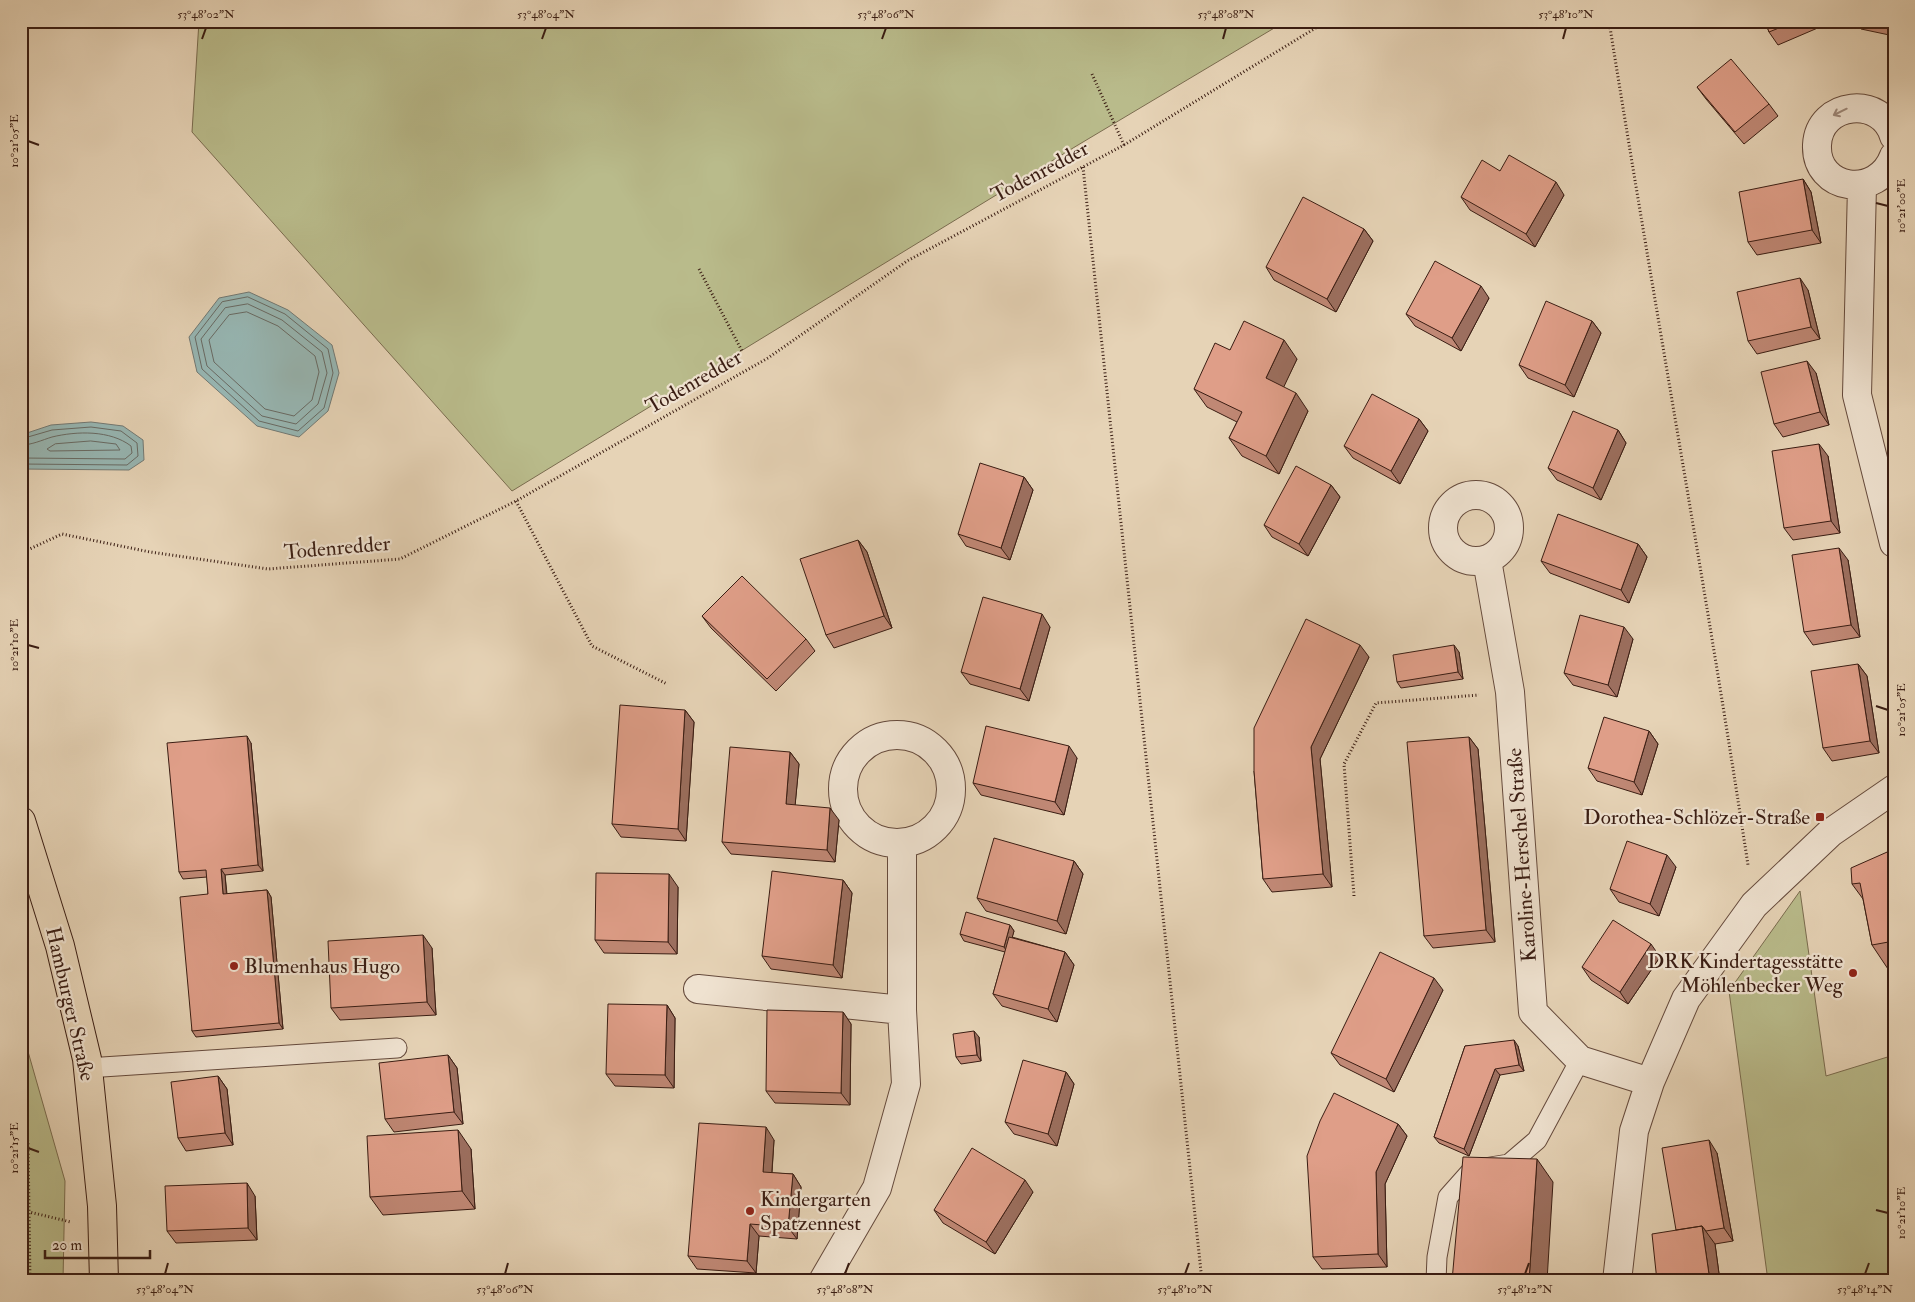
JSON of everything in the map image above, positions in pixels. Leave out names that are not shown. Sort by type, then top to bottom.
[{"type":"main road","name":"Hamburger Straße","points":[[21,822],[60,946],[87,1059],[102,1230],[104,1281]]},
{"type":"street","points":[[1891,122],[1863,108],[1851,108],[1832,116],[1820,132],[1817,145],[1819,159],[1825,171],[1835,180],[1848,185],[1862,186],[1873,182],[1883,175],[1894,156]]},
{"type":"street","points":[[1862,186],[1857,395],[1894,543]]},
{"type":"street","name":"Karoline-Herschel Straße","points":[[1487,560],[1510,692],[1533,1012],[1580,1060],[1650,1082]]},
{"type":"street","points":[[1617,1281],[1634,1131],[1650,1082],[1686,999],[1754,905],[1830,833],[1894,789]]},
{"type":"street","points":[[823,1281],[877,1188],[906,1084],[902,1010],[902,843]]},
{"type":"street","points":[[698,989],[902,1010]]},
{"type":"lane","points":[[87,1068],[397,1048]]},
{"type":"lane","points":[[1436,1281],[1437,1257],[1448,1197],[1472,1170],[1509,1164],[1537,1140],[1580,1060]]},
{"type":"path","name":"Todenredder","points":[[21,553],[62,534],[150,552],[268,569],[400,559],[516,501],[768,358],[907,261],[1124,144],[1327,21]]},
{"type":"path","points":[[1609,21],[1646,250],[1714,640],[1754,905]]},
{"type":"path","points":[[1092,74],[1124,144]]},
{"type":"path","points":[[1083,167],[1202,1281]]},
{"type":"path","points":[[699,269],[742,351]]},
{"type":"path","points":[[516,501],[592,646],[666,684]]},
{"type":"path","points":[[1354,896],[1344,764],[1376,703],[1510,692]]},
{"type":"path","points":[[21,1109],[28,1142],[30,1281]]},
{"type":"path","points":[[21,1210],[102,1230]]},
{"type":"green space","points":[[199,21],[1286,21],[1078,145],[512,491],[192,132]]},
{"type":"green space","points":[[1800,891],[1826,1076],[1894,1055],[1894,1281],[1768,1281],[1729,991]]},
{"type":"green space","points":[[21,1027],[65,1181],[63,1281],[21,1281]]},
{"type":"water","points":[[249,292],[288,310],[332,345],[339,373],[328,411],[299,437],[257,426],[197,372],[189,337],[219,298]]},
{"type":"water","points":[[91,422],[123,426],[143,440],[144,460],[129,470],[21,469],[21,435],[51,425]]},
{"type":"building","points":[[1765,21],[1796,21],[1769,32]]},
{"type":"building","points":[[1873,21],[1894,21],[1894,26]]},
{"type":"building","points":[[1731,59],[1769,104],[1735,132],[1697,87]]},
{"type":"building","points":[[1509,155],[1556,182],[1526,234],[1461,197],[1482,160],[1500,171]]},
{"type":"building","points":[[1803,179],[1812,230],[1748,242],[1739,192]]},
{"type":"building","points":[[1303,197],[1364,229],[1327,299],[1266,267]]},
{"type":"building","points":[[1435,261],[1481,286],[1452,338],[1406,314]]},
{"type":"building","points":[[1800,278],[1811,327],[1748,341],[1737,292]]},
{"type":"building","points":[[1546,301],[1592,321],[1565,385],[1519,365]]},
{"type":"building","points":[[1244,321],[1284,340],[1266,378],[1296,393],[1266,456],[1229,438],[1242,412],[1194,389],[1215,343],[1230,350]]},
{"type":"building","points":[[1807,361],[1820,412],[1774,424],[1761,372]]},
{"type":"building","points":[[1372,394],[1419,419],[1391,471],[1344,446]]},
{"type":"building","points":[[1573,411],[1618,430],[1593,488],[1548,468]]},
{"type":"building","points":[[1819,444],[1831,521],[1784,528],[1772,451]]},
{"type":"building","points":[[980,463],[1024,477],[1001,548],[958,534]]},
{"type":"building","points":[[1296,466],[1331,485],[1299,544],[1264,525]]},
{"type":"building","points":[[1558,514],[1638,544],[1621,590],[1541,561]]},
{"type":"building","points":[[858,540],[884,616],[826,635],[800,559]]},
{"type":"building","points":[[1839,548],[1851,625],[1804,632],[1792,555]]},
{"type":"building","points":[[742,576],[806,639],[767,679],[702,616]]},
{"type":"building","points":[[983,597],[1042,614],[1020,689],[961,672]]},
{"type":"building","points":[[1580,615],[1624,627],[1608,685],[1564,673]]},
{"type":"building","points":[[1306,619],[1360,645],[1311,747],[1323,874],[1263,879],[1254,771],[1254,728]]},
{"type":"building","points":[[1454,645],[1458,672],[1397,682],[1393,655]]},
{"type":"building","points":[[1858,664],[1870,741],[1823,748],[1811,671]]},
{"type":"building","points":[[620,705],[685,710],[678,829],[612,824]]},
{"type":"building","points":[[1604,717],[1649,731],[1634,782],[1588,768]]},
{"type":"building","points":[[986,726],[1069,746],[1055,802],[973,783]]},
{"type":"building","points":[[247,736],[258,865],[221,869],[223,894],[267,890],[279,1023],[192,1031],[180,897],[208,894],[206,870],[179,872],[167,743]]},
{"type":"building","points":[[1469,737],[1486,930],[1424,936],[1407,742]]},
{"type":"building","points":[[730,747],[790,752],[786,804],[830,808],[827,850],[722,842]]},
{"type":"building","points":[[994,838],[1074,861],[1057,921],[977,898]]},
{"type":"building","points":[[1627,841],[1667,855],[1650,904],[1610,889]]},
{"type":"building","points":[[1894,849],[1894,941],[1872,945],[1860,883],[1852,884],[1851,868]]},
{"type":"building","points":[[772,871],[843,880],[833,965],[762,956]]},
{"type":"building","points":[[596,873],[669,874],[668,942],[595,940]]},
{"type":"building","points":[[966,912],[1010,925],[1004,947],[960,934]]},
{"type":"building","points":[[1613,920],[1651,944],[1620,992],[1582,967]]},
{"type":"building","points":[[423,935],[427,1002],[331,1008],[328,941]]},
{"type":"building","points":[[1009,937],[1065,952],[1048,1009],[993,994]]},
{"type":"building","points":[[1380,952],[1434,978],[1386,1079],[1331,1053]]},
{"type":"building","points":[[608,1004],[667,1005],[665,1075],[606,1074]]},
{"type":"building","points":[[767,1010],[843,1012],[841,1093],[766,1091]]},
{"type":"building","points":[[974,1031],[977,1055],[956,1057],[953,1034]]},
{"type":"building","points":[[1514,1040],[1519,1065],[1495,1069],[1464,1149],[1434,1137],[1465,1046]]},
{"type":"building","points":[[448,1055],[454,1112],[385,1119],[379,1063]]},
{"type":"building","points":[[1023,1060],[1066,1072],[1048,1134],[1005,1122]]},
{"type":"building","points":[[218,1076],[225,1133],[178,1138],[171,1082]]},
{"type":"building","points":[[1334,1093],[1398,1124],[1376,1172],[1378,1254],[1313,1257],[1307,1156],[1320,1121]]},
{"type":"building","name":"Kindergarten Spatzennest","points":[[699,1123],[766,1127],[763,1172],[793,1174],[788,1227],[750,1224],[747,1261],[688,1256]]},
{"type":"building","points":[[458,1130],[462,1191],[370,1197],[367,1136]]},
{"type":"building","points":[[1709,1140],[1724,1228],[1706,1231],[1702,1226],[1676,1230],[1662,1148]]},
{"type":"building","points":[[972,1148],[1025,1180],[986,1242],[934,1210]]},
{"type":"building","points":[[1463,1157],[1537,1159],[1529,1281],[1452,1281]]},
{"type":"building","points":[[247,1183],[248,1228],[167,1231],[165,1186]]},
{"type":"building","points":[[1702,1226],[1710,1281],[1657,1281],[1652,1234]]},
{"type":"place","name":"Dorothea-Schlözer-Straße","points":[[1820,817]]},
{"type":"place","name":"Blumenhaus Hugo","points":[[234,966]]},
{"type":"place","name":"DRK Kindertagesstätte Möhlenbecker Weg","points":[[1853,973]]},
{"type":"place","name":"Kindergarten Spatzennest","points":[[750,1211]]}]
